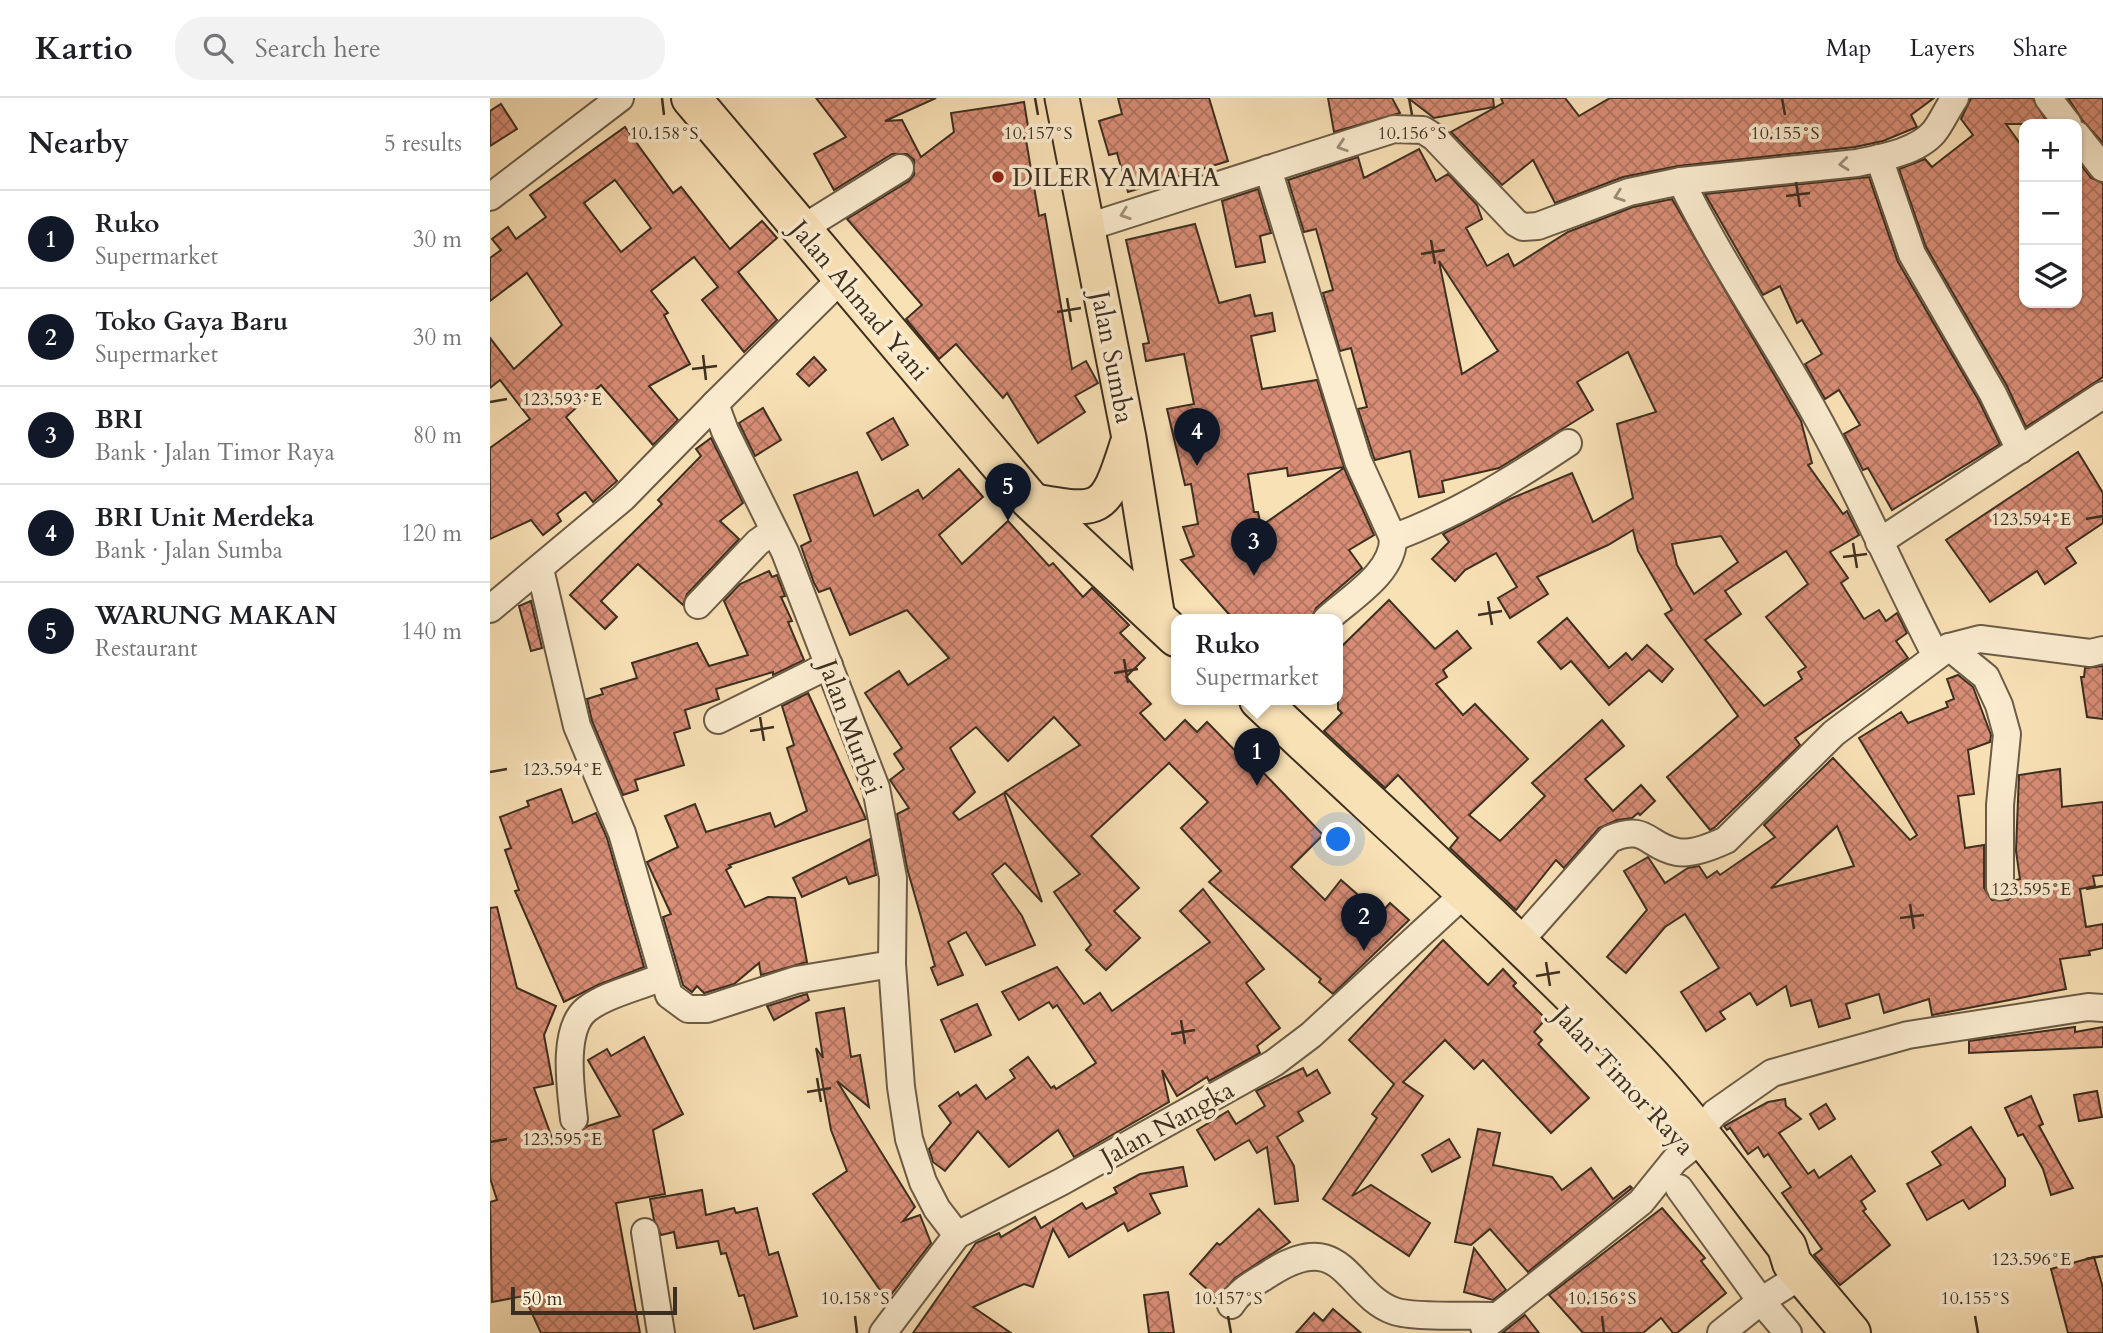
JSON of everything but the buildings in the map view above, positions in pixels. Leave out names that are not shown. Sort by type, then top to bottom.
[{"type":"highway","name":"Jalan Ahmad Yani","points":[[691,98],[1030,500]]},
{"type":"highway","points":[[1030,500],[1167,627]]},
{"type":"highway","name":"Jalan Timor Raya","points":[[1239,705],[1506,955],[1695,1140]]},
{"type":"highway","name":"Jalan Timor Raya","points":[[1264,705],[1519,942],[1639,1063],[1774,1256],[1797,1269],[1850,1333]]},
{"type":"main road","name":"Jalan Sumba","points":[[1062,98],[1167,627]]},
{"type":"main road","points":[[1030,500],[1081,509],[1105,498],[1115,484],[1129,438]]},
{"type":"street","points":[[490,197],[620,98]]},
{"type":"street","points":[[2048,98],[2064,119]]},
{"type":"street","points":[[1088,227],[1394,129],[1423,130],[1434,136],[1523,227],[1538,226],[1629,192],[1681,181],[1857,163],[1879,158],[1909,148],[1929,137],[1950,106]]},
{"type":"street","points":[[2082,141],[2103,168]]},
{"type":"street","points":[[1879,158],[1912,254],[1993,394],[2020,450]]},
{"type":"street","points":[[800,230],[900,168]]},
{"type":"street","points":[[1268,169],[1358,461],[1393,538],[1394,553],[1386,566],[1333,614]]},
{"type":"street","points":[[1681,181],[1739,290],[1779,348],[1819,421],[1878,542],[1943,652],[1986,677],[2000,705],[2007,734],[2000,805],[2000,887]]},
{"type":"street","points":[[490,609],[624,498],[841,279]]},
{"type":"street","points":[[1878,542],[2103,395]]},
{"type":"street","name":"Jalan Murbei","points":[[715,404],[725,431],[774,530],[876,788],[893,878],[892,964],[901,1087],[909,1139],[923,1182],[937,1209],[957,1235]]},
{"type":"street","points":[[1393,538],[1440,521],[1491,494],[1568,443]]},
{"type":"street","points":[[698,605],[758,542],[774,530]]},
{"type":"street","points":[[540,569],[577,726],[622,833],[669,995],[688,1009],[707,1009],[796,981],[892,964]]},
{"type":"street","points":[[1519,942],[1610,839],[1627,832],[1637,833],[1678,852],[1711,847],[1726,840],[1834,733],[1943,652],[1980,639],[2090,653],[2103,650]]},
{"type":"street","points":[[718,720],[829,665]]},
{"type":"street","name":"Jalan Nangka","points":[[883,1333],[957,1235],[1061,1182],[1274,1063],[1311,1035],[1452,905]]},
{"type":"street","points":[[574,1119],[571,1047],[579,1019],[586,1010],[662,977]]},
{"type":"street","points":[[1231,1305],[1244,1289],[1287,1262],[1320,1258],[1346,1270],[1377,1303],[1393,1311],[1486,1325],[1560,1269],[1641,1202],[1715,1113],[1772,1073],[1908,1035],[2052,1012],[2103,1008]]},
{"type":"street","points":[[1679,1188],[1761,1301],[1788,1333]]},
{"type":"street","points":[[645,1232],[662,1333]]},
{"type":"street","points":[[1721,1333],[1797,1269]]},
{"type":"place","name":"DILER YAMAHA","points":[[998,177]]},
{"type":"place","name":"BRI Unit Merdeka","points":[[1197,466]]},
{"type":"place","name":"WARUNG MAKAN","points":[[1008,521]]},
{"type":"place","name":"BRI","points":[[1254,576]]},
{"type":"place","name":"Ruko","points":[[1257,786]]},
{"type":"place","name":"Toko Gaya Baru","points":[[1364,951]]}]
